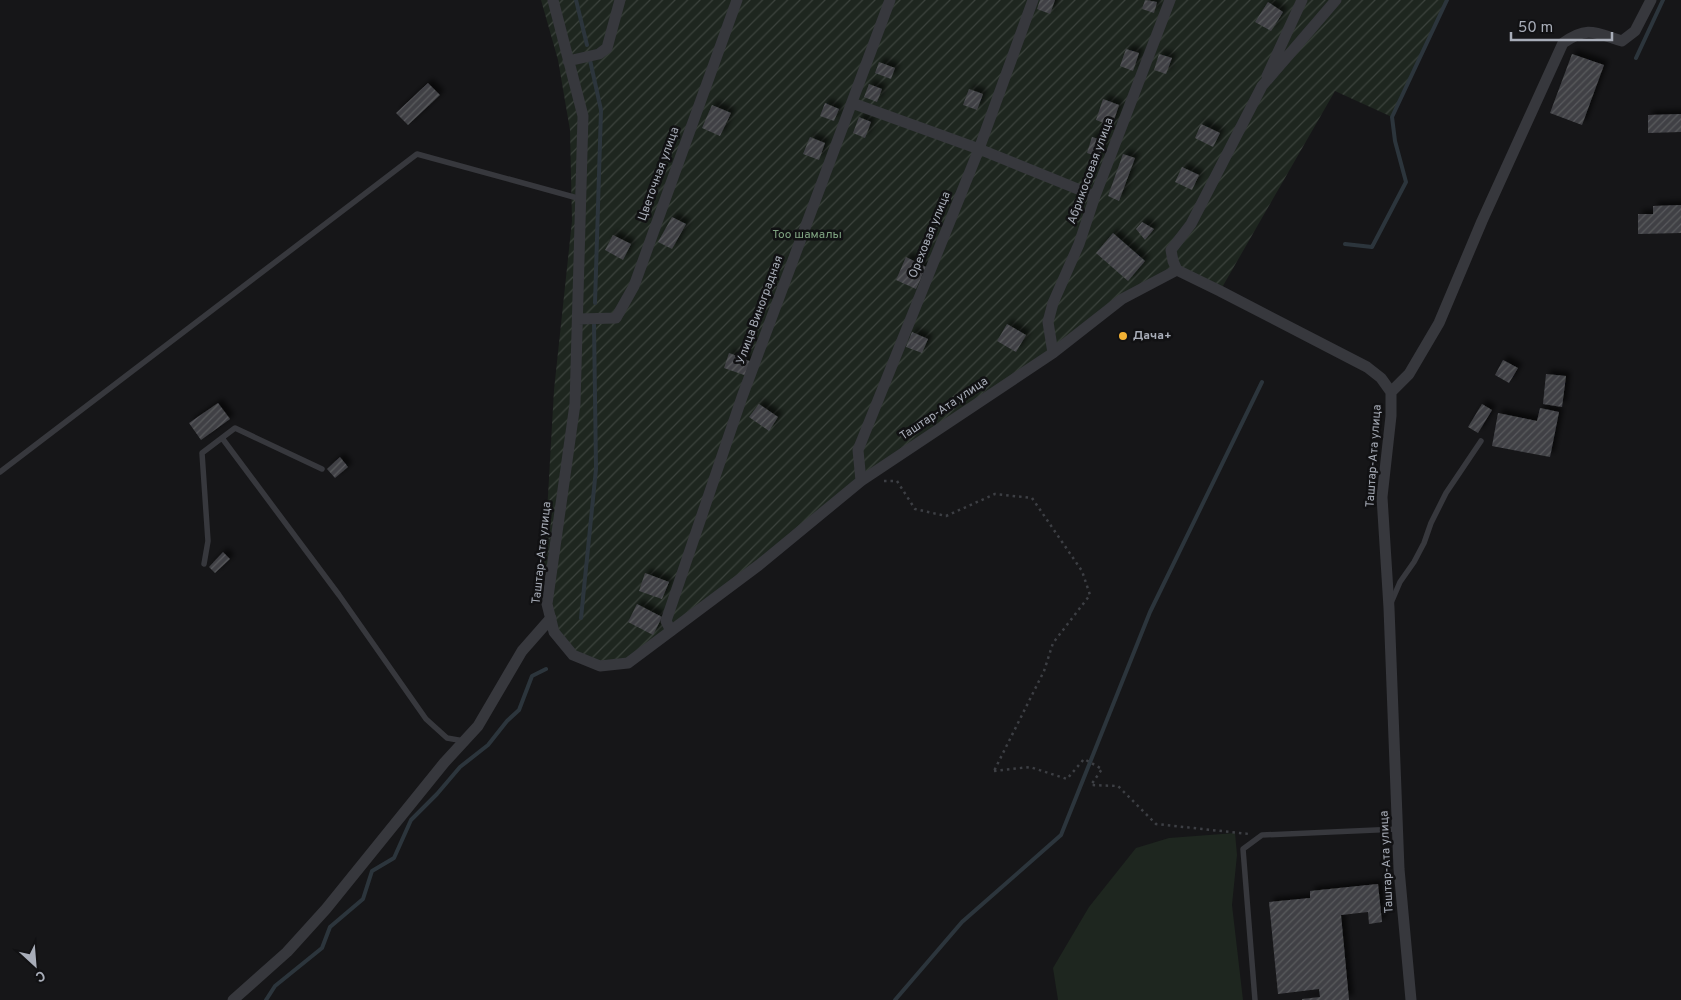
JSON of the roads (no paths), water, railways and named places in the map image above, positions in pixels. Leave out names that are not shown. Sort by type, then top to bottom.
[{"type":"street","name":"Таштар-Ата улица","points":[[553,0],[583,116],[574,404],[547,604],[554,632],[573,655],[600,666],[628,663],[759,566],[861,481],[1053,353],[1122,299],[1177,270],[1367,368],[1381,378],[1391,392],[1391,416],[1382,497],[1389,608],[1399,869],[1411,1000]]},
{"type":"street","points":[[568,61],[599,54],[607,48],[620,0]]},
{"type":"street","name":"Цветочная улица","points":[[578,319],[616,318],[634,286],[736,0]]},
{"type":"street","name":"Улица Виноградная","points":[[671,631],[666,622],[739,407],[890,0]]},
{"type":"street","name":"Ореховая улица","points":[[861,481],[858,450],[979,150],[1033,0]]},
{"type":"street","name":"Абрикосовая улица","points":[[1053,353],[1048,322],[1053,303],[1079,244],[1095,196],[1170,0]]},
{"type":"street","points":[[1177,270],[1171,250],[1191,224],[1262,86],[1302,0]]},
{"type":"street","points":[[1262,86],[1336,0]]},
{"type":"street","points":[[1391,392],[1409,374],[1439,323],[1482,221],[1563,43],[1575,34],[1590,31],[1622,41],[1635,31],[1651,0]]},
{"type":"street","points":[[852,103],[1095,196]]},
{"type":"street","points":[[233,1000],[287,952],[326,909],[444,763],[478,726],[522,652],[550,618]]},
{"type":"lane","points":[[0,472],[417,154],[581,199]]},
{"type":"lane","points":[[204,564],[208,540],[202,453],[235,428],[322,469]]},
{"type":"lane","points":[[222,438],[339,595],[426,719],[447,738],[464,740]]},
{"type":"lane","points":[[1389,608],[1400,582],[1424,543],[1446,493],[1481,442]]},
{"type":"lane","points":[[1254,1000],[1244,849],[1262,835],[1398,829]]},
{"type":"waterway","points":[[576,0],[587,45]]},
{"type":"waterway","points":[[1345,244],[1372,247],[1406,182],[1395,141],[1392,117],[1447,0]]},
{"type":"waterway","points":[[1636,58],[1663,0]]},
{"type":"waterway","points":[[590,60],[601,110],[595,303]]},
{"type":"waterway","points":[[581,618],[596,469],[594,323]]},
{"type":"waterway","points":[[895,1000],[962,922],[1061,835],[1150,612],[1262,382]]},
{"type":"waterway","points":[[266,1000],[275,986],[322,948],[330,927],[363,899],[372,871],[394,858],[411,820],[460,767],[488,745],[507,721],[519,710],[532,676],[546,669]]},
{"type":"place","name":"Дача+","points":[[1123,336]]},
{"type":"park label","name":"Тоо шамалы","points":[[807,235]]}]
